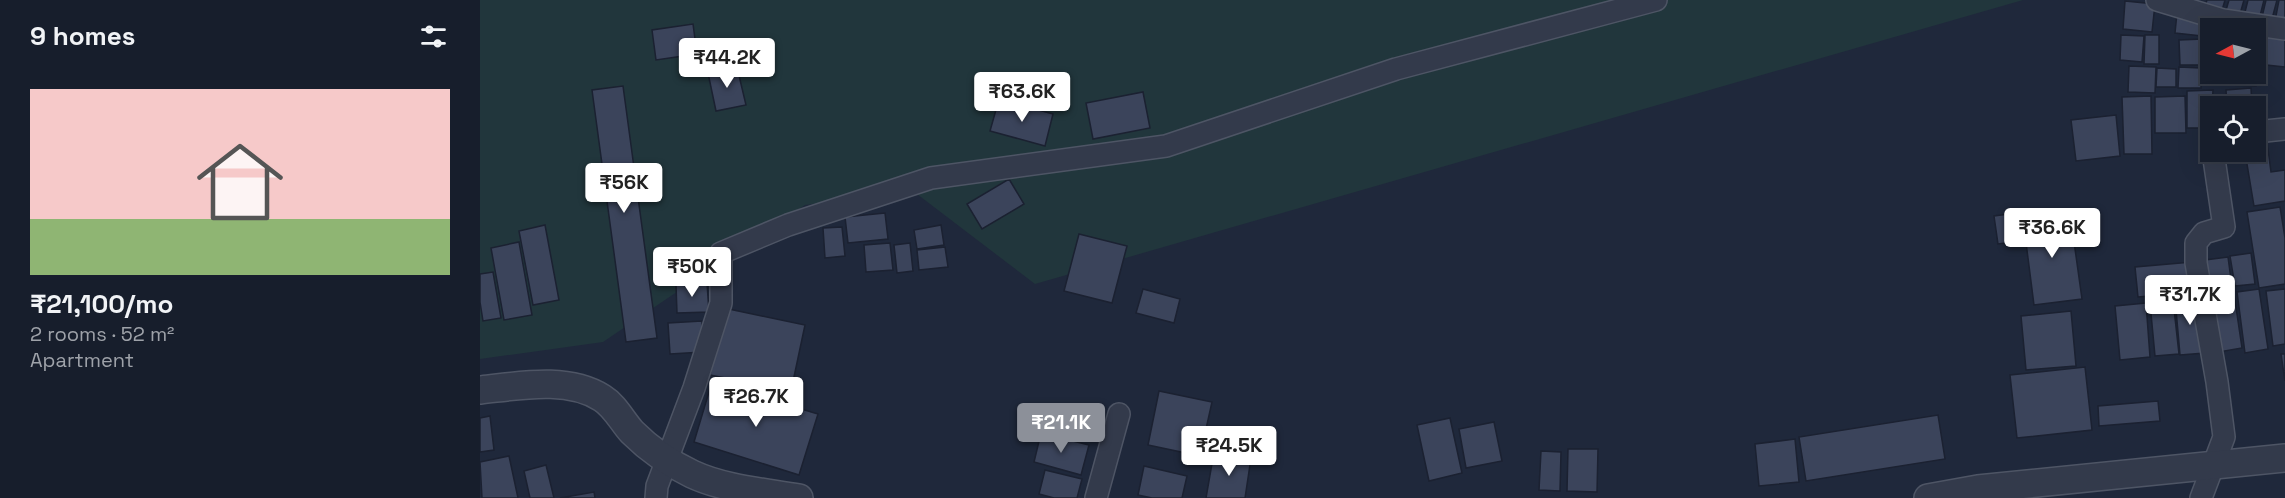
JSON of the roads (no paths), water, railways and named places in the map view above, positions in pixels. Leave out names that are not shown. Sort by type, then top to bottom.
[{"type":"street","points":[[656,498],[657,486],[694,388],[721,303],[721,253],[788,225],[931,178],[1166,146],[1396,69],[1656,0]]},
{"type":"street","points":[[2157,0],[2223,20],[2285,29]]},
{"type":"street","points":[[2266,131],[2285,129]]},
{"type":"street","points":[[2201,498],[2224,437],[2217,382],[2196,263],[2196,243],[2204,233],[2224,227],[2214,162]]},
{"type":"street","points":[[480,390],[530,385],[575,386],[602,398],[622,418],[631,431],[668,460],[710,482],[799,498]]},
{"type":"street","points":[[1096,498],[1119,414]]},
{"type":"street","points":[[1928,498],[1978,489],[2285,458]]}]
